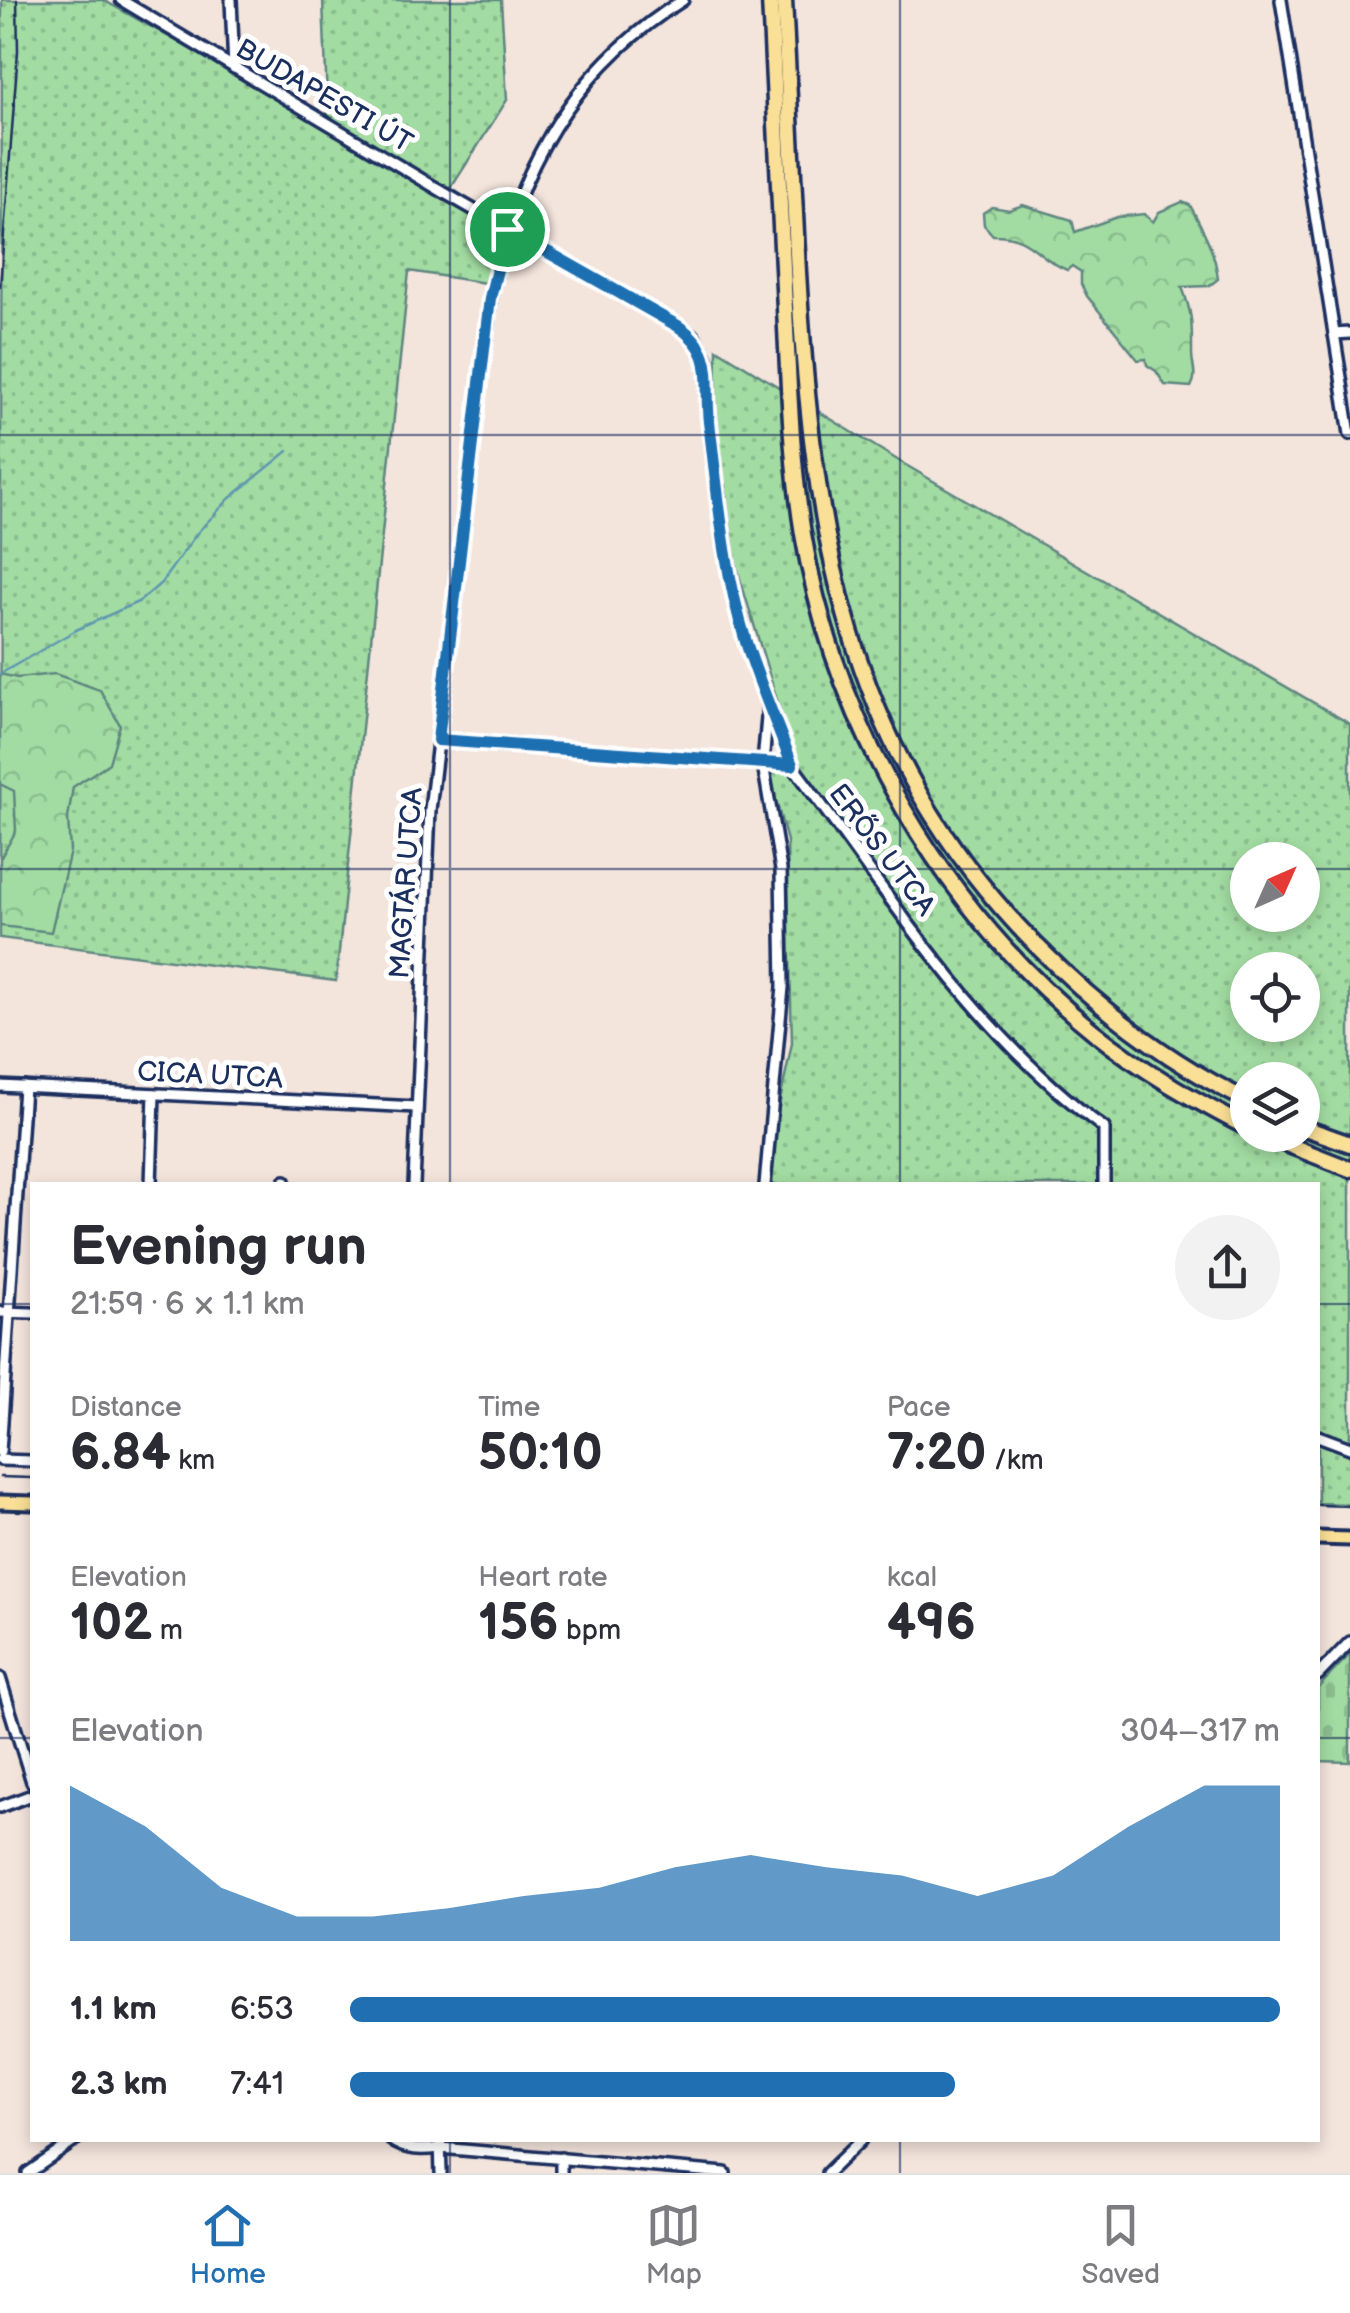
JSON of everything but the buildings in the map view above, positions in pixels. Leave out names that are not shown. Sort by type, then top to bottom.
[{"type":"highway","points":[[770,0],[796,480],[815,591],[854,710],[924,840],[968,902],[1022,964],[1094,1032],[1168,1084],[1230,1118]]},
{"type":"highway","points":[[784,0],[809,434],[833,574],[871,694],[928,806],[978,880],[1022,931],[1079,988],[1124,1025],[1230,1092]]},
{"type":"highway","points":[[1320,1133],[1350,1144]]},
{"type":"highway","points":[[1305,1152],[1350,1170]]},
{"type":"main road","points":[[0,1502],[30,1503]]},
{"type":"main road","points":[[1320,1538],[1350,1539]]},
{"type":"street","name":"BUDAPESTI ÚT","points":[[121,0],[678,326],[702,347],[726,554],[745,640],[769,703]]},
{"type":"street","points":[[231,0],[234,68]]},
{"type":"street","name":"MAGTÁR UTCA","points":[[414,1182],[427,858],[490,298],[507,229],[537,156],[577,94],[625,42],[683,0]]},
{"type":"street","points":[[1281,0],[1350,434]]},
{"type":"street","points":[[1334,334],[1350,333]]},
{"type":"street","points":[[765,1182],[784,986],[781,870],[763,764],[769,703]]},
{"type":"street","points":[[438,740],[792,765],[769,703]]},
{"type":"street","name":"ERŐS UTCA","points":[[792,765],[939,963],[1046,1083],[1104,1128],[1104,1182]]},
{"type":"street","name":"CICA UTCA","points":[[0,1086],[417,1107]]},
{"type":"street","points":[[0,1452],[5,1312],[24,1087]]},
{"type":"street","points":[[150,1182],[154,1094]]},
{"type":"street","points":[[5,1312],[30,1313]]},
{"type":"street","points":[[1320,1437],[1350,1448]]},
{"type":"street","points":[[0,1460],[30,1461]]},
{"type":"street","points":[[1320,1673],[1350,1642]]},
{"type":"street","points":[[0,1678],[30,1776]]},
{"type":"street","points":[[0,1807],[30,1795]]},
{"type":"street","points":[[28,2173],[73,2142]]},
{"type":"street","points":[[394,2142],[400,2146],[440,2144],[725,2173]]},
{"type":"street","points":[[827,2173],[860,2142]]},
{"type":"street","points":[[440,2144],[441,2173]]},
{"type":"street","points":[[561,2158],[561,2173]]},
{"type":"green space","points":[[2,0],[103,0],[328,126],[323,0],[501,0],[507,100],[451,188],[502,222],[492,284],[409,271],[336,981],[0,938]]},
{"type":"green space","points":[[1182,202],[1190,205],[1204,232],[1218,279],[1209,286],[1182,287],[1191,320],[1191,387],[1165,385],[1146,359],[1138,360],[1087,296],[1081,272],[1072,266],[1067,270],[1056,265],[1017,239],[993,235],[984,225],[983,213],[992,207],[1009,210],[1023,205],[1072,220],[1075,232],[1117,217],[1144,214],[1153,222],[1159,212]]},
{"type":"green space","points":[[717,349],[904,464],[1350,724],[1350,1504],[1320,1503],[1320,1182],[770,1182],[777,1116],[792,1043],[787,841],[765,760],[794,756],[731,549],[716,415]]},
{"type":"green space","points":[[0,674],[17,678],[55,674],[100,690],[120,725],[109,763],[73,787],[68,818],[70,851],[51,932],[0,926],[0,859],[16,831],[14,791],[0,784]]},
{"type":"green space","points":[[1350,1654],[1350,1762],[1320,1761],[1320,1686]]},
{"type":"waterway","points":[[0,674],[76,630],[140,601],[161,583],[197,533],[229,499],[288,451]]},
{"type":"tram line","points":[[0,286],[18,51],[17,0]]},
{"type":"tram line","points":[[0,1477],[30,1478]]},
{"type":"tram line","points":[[1320,1505],[1350,1506]]},
{"type":"route","points":[[507,229],[678,326],[694,336],[702,347],[726,554],[745,640],[792,765],[438,740],[490,298],[507,229]]}]
